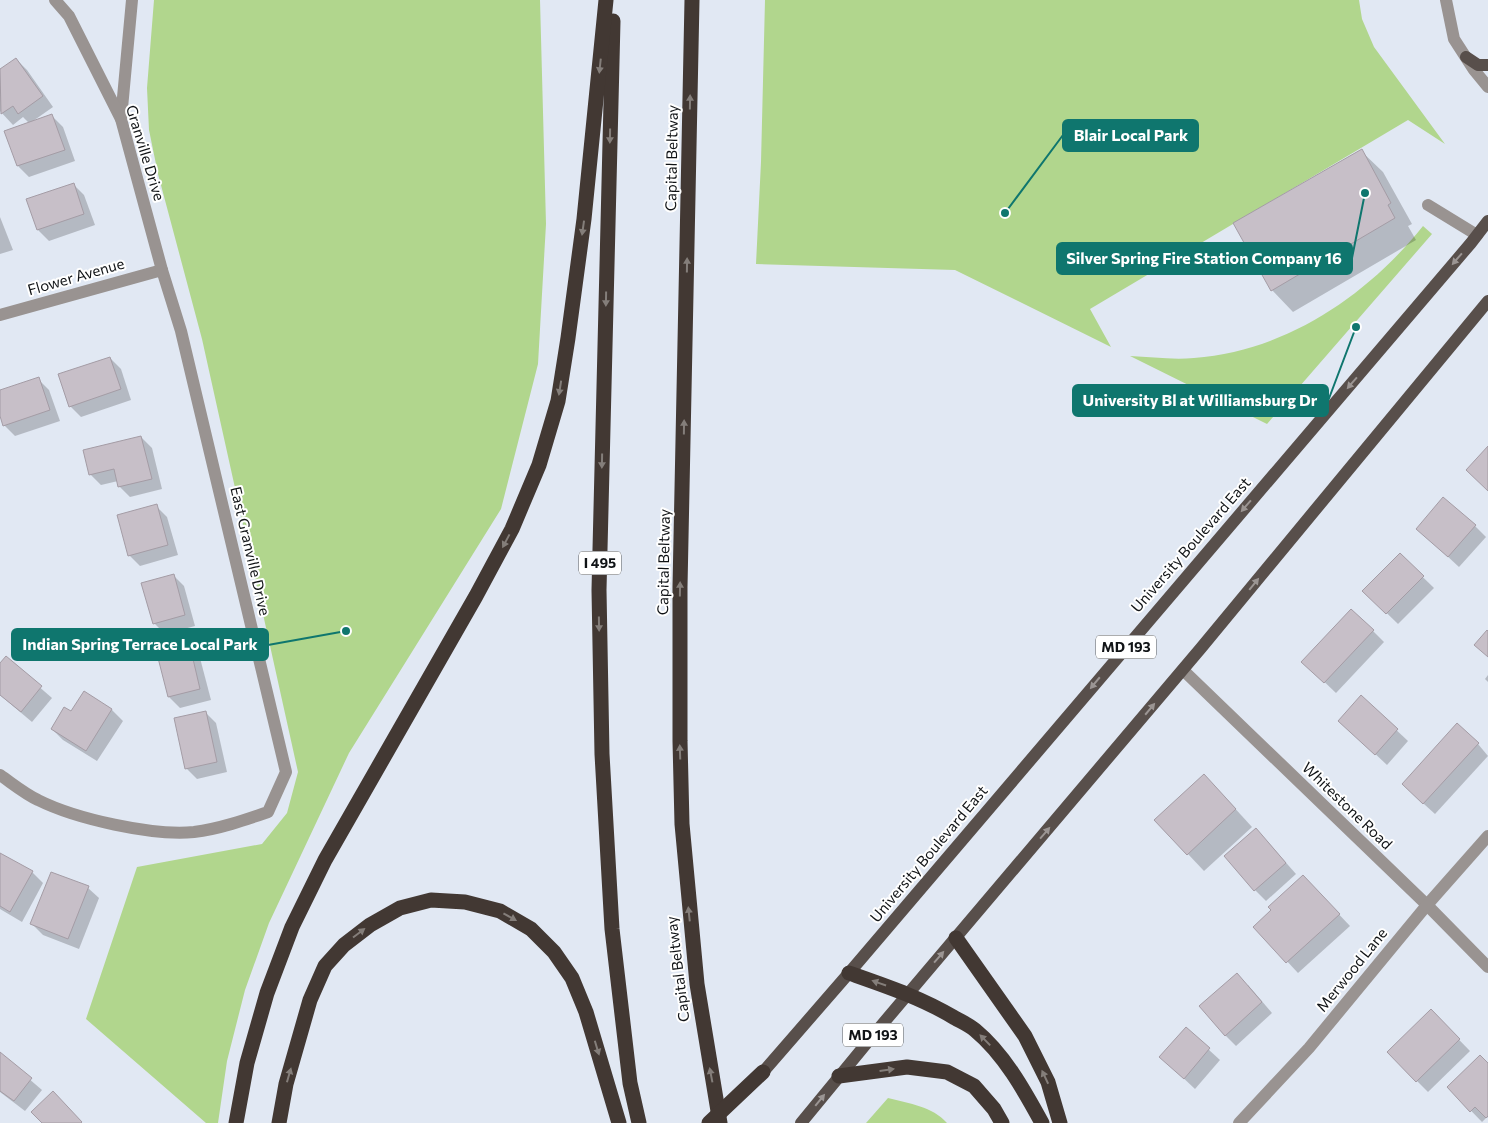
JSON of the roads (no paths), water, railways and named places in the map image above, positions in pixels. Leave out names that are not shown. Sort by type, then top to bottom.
[{"type":"highway","points":[[236,1123],[247,1063],[267,993],[292,926],[325,860],[503,546],[539,465],[558,401],[568,338],[584,219],[606,0]]},
{"type":"highway","name":"I 495","points":[[614,0],[599,590],[602,754],[612,929],[630,1083],[638,1123]]},
{"type":"highway","name":"Capital Beltway","points":[[692,0],[680,587],[682,824],[696,984],[720,1123]]},
{"type":"highway","points":[[279,1123],[286,1084],[310,1000],[326,966],[344,945],[370,925],[400,908],[431,900],[465,902],[500,912],[531,928],[554,952],[572,978],[586,1012],[619,1123]]},
{"type":"highway","points":[[956,938],[1025,1036],[1048,1082],[1060,1123]]},
{"type":"highway","points":[[849,974],[908,994],[938,1007],[974,1030],[998,1054],[1026,1092],[1042,1123]]},
{"type":"highway","points":[[839,1076],[907,1067],[947,1072],[974,1086],[994,1109],[1002,1123]]},
{"type":"highway","points":[[709,1123],[763,1072]]},
{"type":"main road","points":[[1466,58],[1478,65],[1488,65]]},
{"type":"main road","name":"University Boulevard East","points":[[763,1072],[849,974],[1488,221]]},
{"type":"main road","name":"MD 193","points":[[800,1123],[1183,670],[1488,301]]},
{"type":"street","name":"Granville Drive","points":[[55,0],[69,16],[120,119],[162,270]]},
{"type":"street","points":[[120,119],[132,0]]},
{"type":"street","points":[[1446,0],[1454,39],[1488,87]]},
{"type":"street","points":[[1428,205],[1477,236]]},
{"type":"street","name":"Flower Avenue","points":[[0,315],[162,270]]},
{"type":"street","name":"East Granville Drive","points":[[0,775],[38,800],[71,813],[143,830],[194,832],[242,821],[268,812],[286,772],[180,331],[162,270]]},
{"type":"street","name":"Whitestone Road","points":[[1183,670],[1427,905],[1488,967]]},
{"type":"street","name":"Merwood Lane","points":[[1239,1123],[1309,1048],[1427,905],[1488,836]]},
{"type":"place","name":"Silver Spring Fire Station Company 16","points":[[1365,193]]},
{"type":"place","name":"Blair Local Park","points":[[1005,213]]},
{"type":"place","name":"University Bl at Williamsburg Dr","points":[[1356,327]]},
{"type":"place","name":"Indian Spring Terrace Local Park","points":[[346,631]]}]
